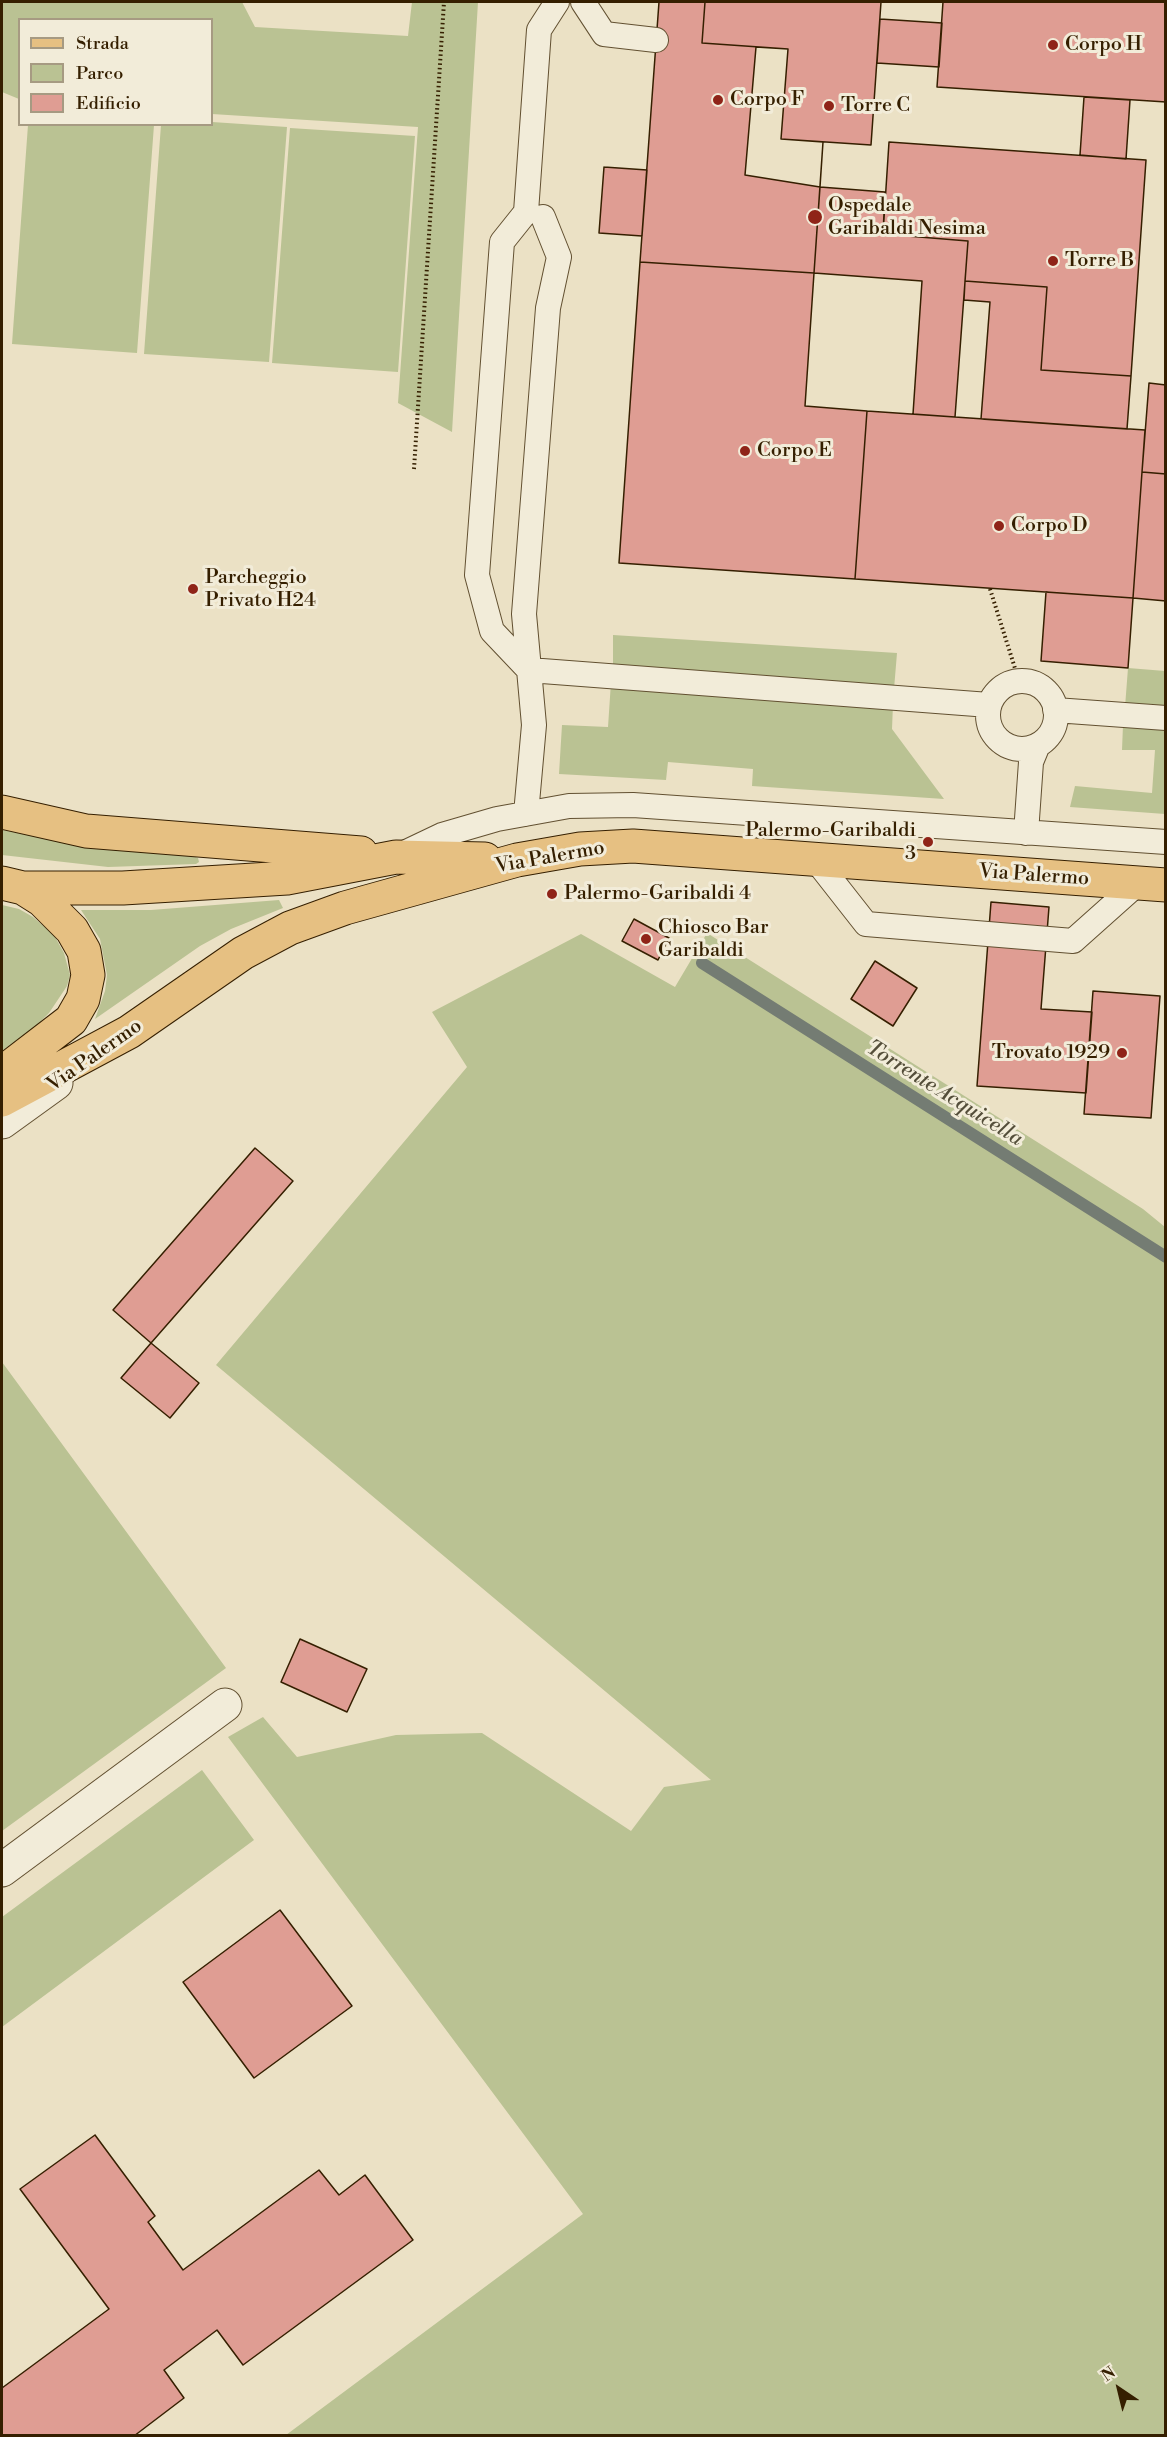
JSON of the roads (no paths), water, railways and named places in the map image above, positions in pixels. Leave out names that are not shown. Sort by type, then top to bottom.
[{"type":"main road","points":[[2,812],[86,831],[396,857],[517,860]]},
{"type":"main road","name":"Via Palermo","points":[[129,1032],[243,952],[291,928],[345,908],[517,860],[580,849],[633,846],[1152,884]]},
{"type":"main road","points":[[12,886],[123,888],[287,878],[396,857]]},
{"type":"main road","points":[[2,1073],[62,1028],[78,1010],[88,975],[87,963],[78,940],[60,916],[42,900],[12,886]]},
{"type":"main road","points":[[2,1100],[129,1032]]},
{"type":"street","points":[[2,1090],[62,1028]]},
{"type":"street","name":"Via Palermo","points":[[2,1122],[129,1032]]},
{"type":"street","points":[[2,1870],[225,1705]]},
{"type":"lane","points":[[557,2],[539,30],[526,212],[502,242],[477,575],[492,631],[529,670],[989,705]]},
{"type":"lane","points":[[583,2],[604,34],[656,40]]},
{"type":"lane","points":[[526,814],[534,725],[525,614],[548,308],[559,257],[543,217]]},
{"type":"lane","points":[[1019,681],[1039,686],[1052,700],[1055,710],[1052,730],[1038,745],[1031,762],[1019,832],[1018,762],[1010,747],[994,735],[988,716],[989,705],[1001,688],[1019,681]]},
{"type":"lane","points":[[1055,710],[1166,718]]},
{"type":"lane","points":[[1010,747],[1029,748],[1038,745]]},
{"type":"lane","points":[[396,857],[442,836],[526,814],[569,806],[633,805],[1166,842]]},
{"type":"lane","points":[[814,859],[866,924],[1073,941],[1152,884]]},
{"type":"waterway","name":"Torrente Acquicella","points":[[702,963],[1166,1257]]},
{"type":"place","name":"Corpo H","points":[[1053,45]]},
{"type":"place","name":"Corpo F","points":[[718,100]]},
{"type":"place","name":"Torre C","points":[[829,106]]},
{"type":"place","name":"Ospedale Garibaldi Nesima","points":[[815,217]]},
{"type":"place","name":"Torre B","points":[[1053,261]]},
{"type":"place","name":"Corpo E","points":[[745,451]]},
{"type":"place","name":"Corpo D","points":[[999,526]]},
{"type":"place","name":"Parcheggio Privato H24","points":[[193,589]]},
{"type":"place","name":"Palermo-Garibaldi 3","points":[[928,842]]},
{"type":"place","name":"Palermo-Garibaldi 4","points":[[552,894]]},
{"type":"place","name":"Chiosco Bar Garibaldi","points":[[646,939]]},
{"type":"place","name":"Trovato 1929","points":[[1122,1053]]}]
